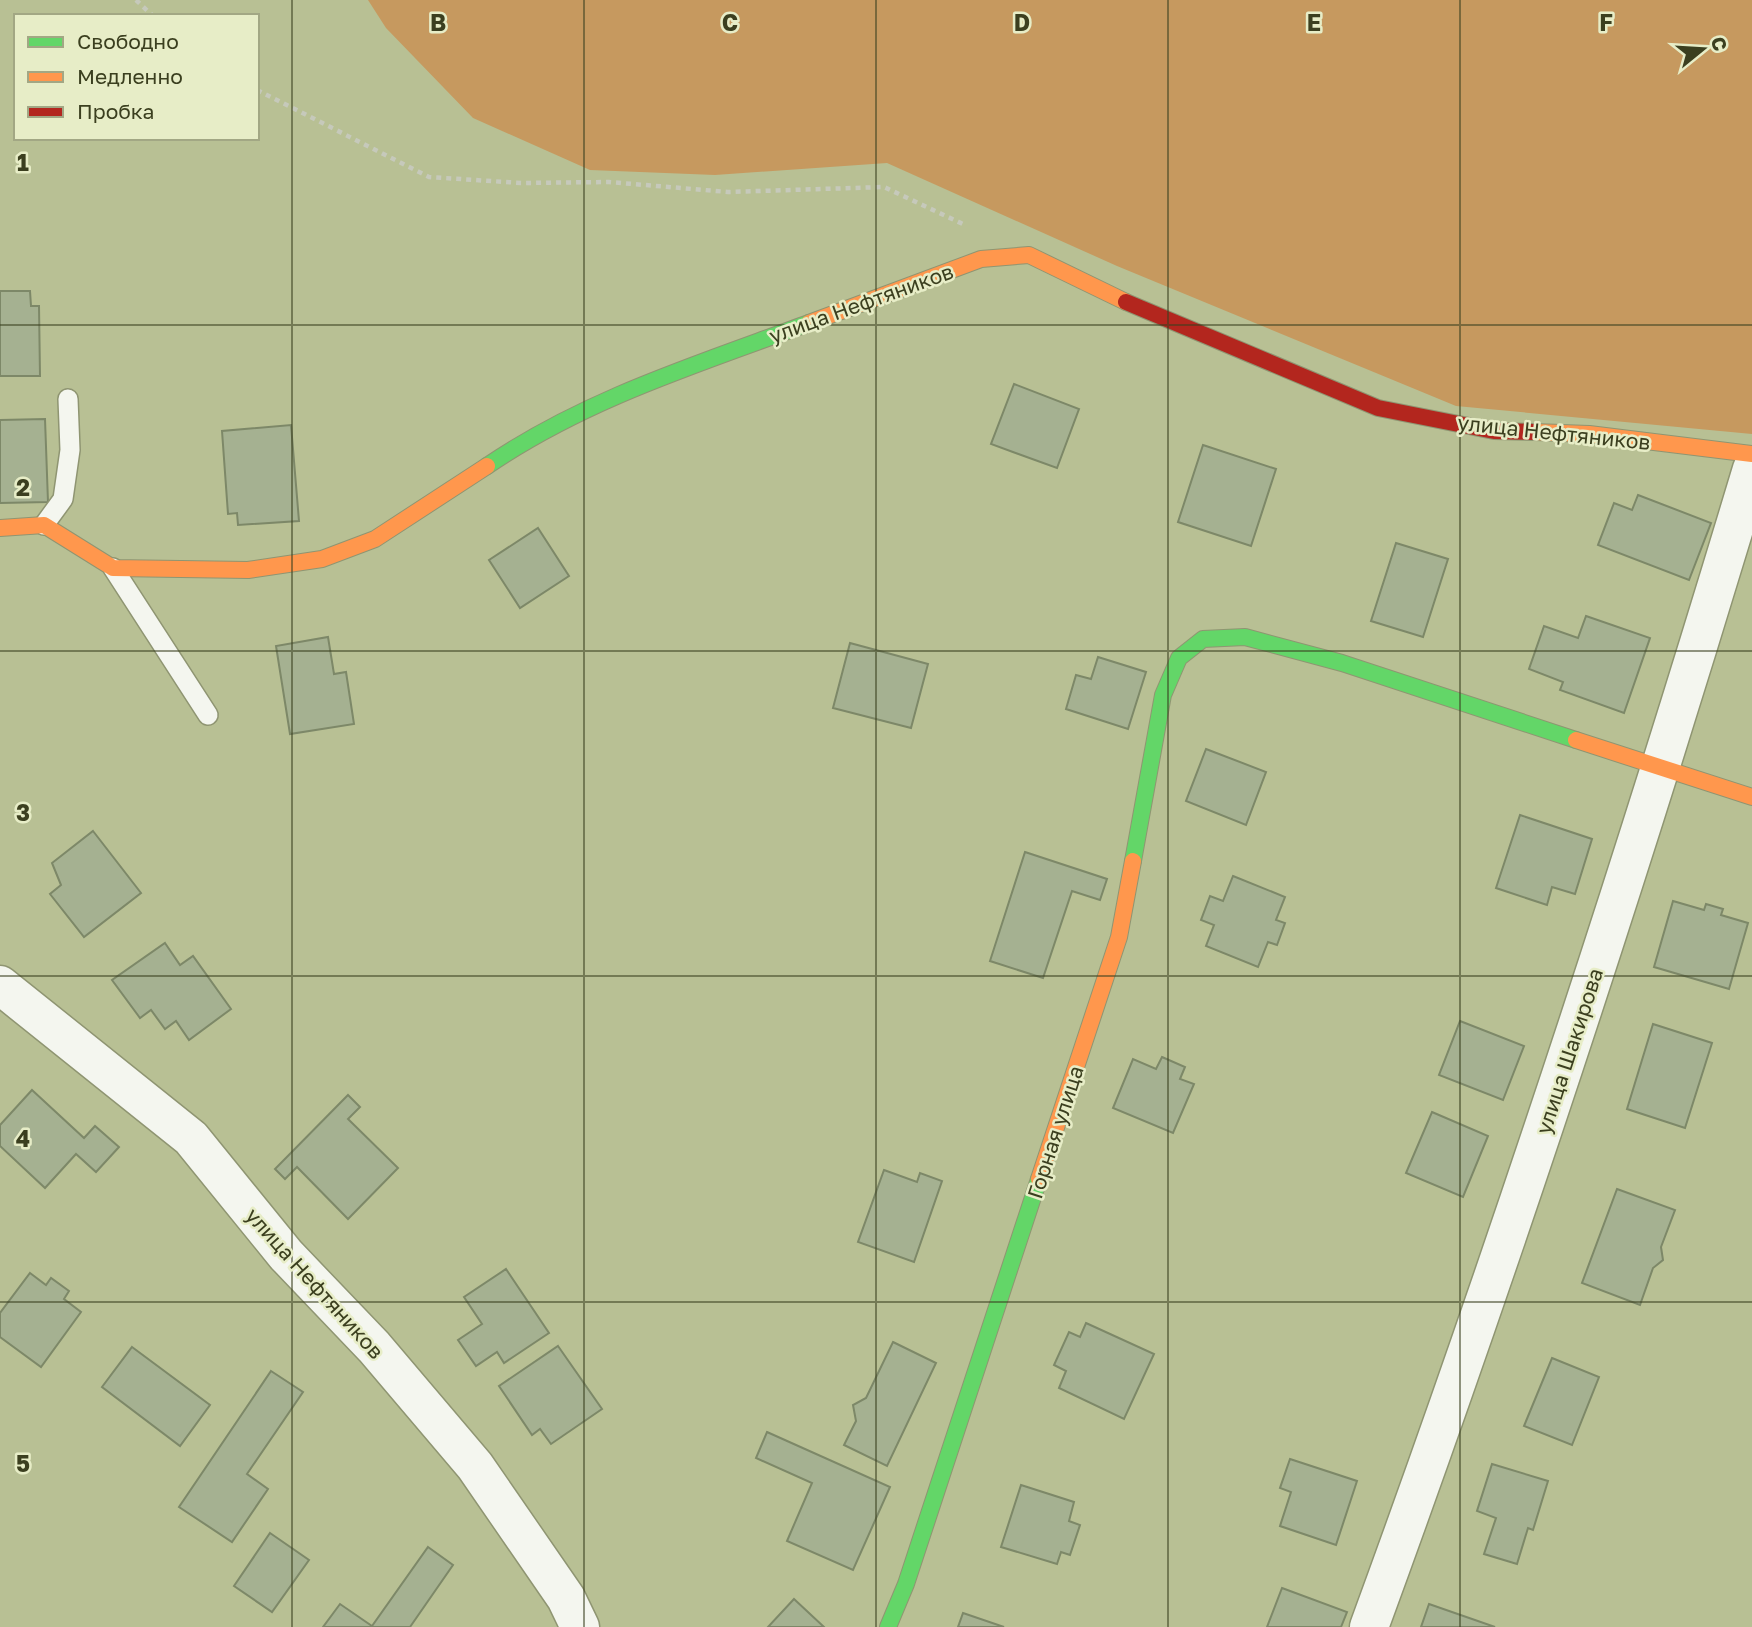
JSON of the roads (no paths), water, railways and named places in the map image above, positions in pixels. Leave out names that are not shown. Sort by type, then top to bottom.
[{"type":"street","name":"улица Нефтяников","points":[[113,568],[248,570],[322,559],[375,539],[566,417],[626,390],[981,259],[1029,255],[1108,294],[1378,408],[1494,431],[1589,434],[1752,454]]},
{"type":"street","name":"улица Шакирова","points":[[1369,1627],[1445,1419],[1661,770],[1752,469]]},
{"type":"street","points":[[0,527],[44,525],[113,568]]},
{"type":"street","name":"Горная улица","points":[[888,1627],[906,1584],[1119,937],[1163,695],[1179,658],[1203,639],[1245,637],[1342,663],[1661,770]]},
{"type":"street","points":[[1661,770],[1752,797]]},
{"type":"street","name":"улица Нефтяников","points":[[0,985],[191,1138],[286,1255],[374,1347],[475,1466],[566,1598],[580,1627]]},
{"type":"lane","points":[[44,525],[62,499],[70,450],[68,399]]},
{"type":"lane","points":[[113,568],[208,715]]}]
